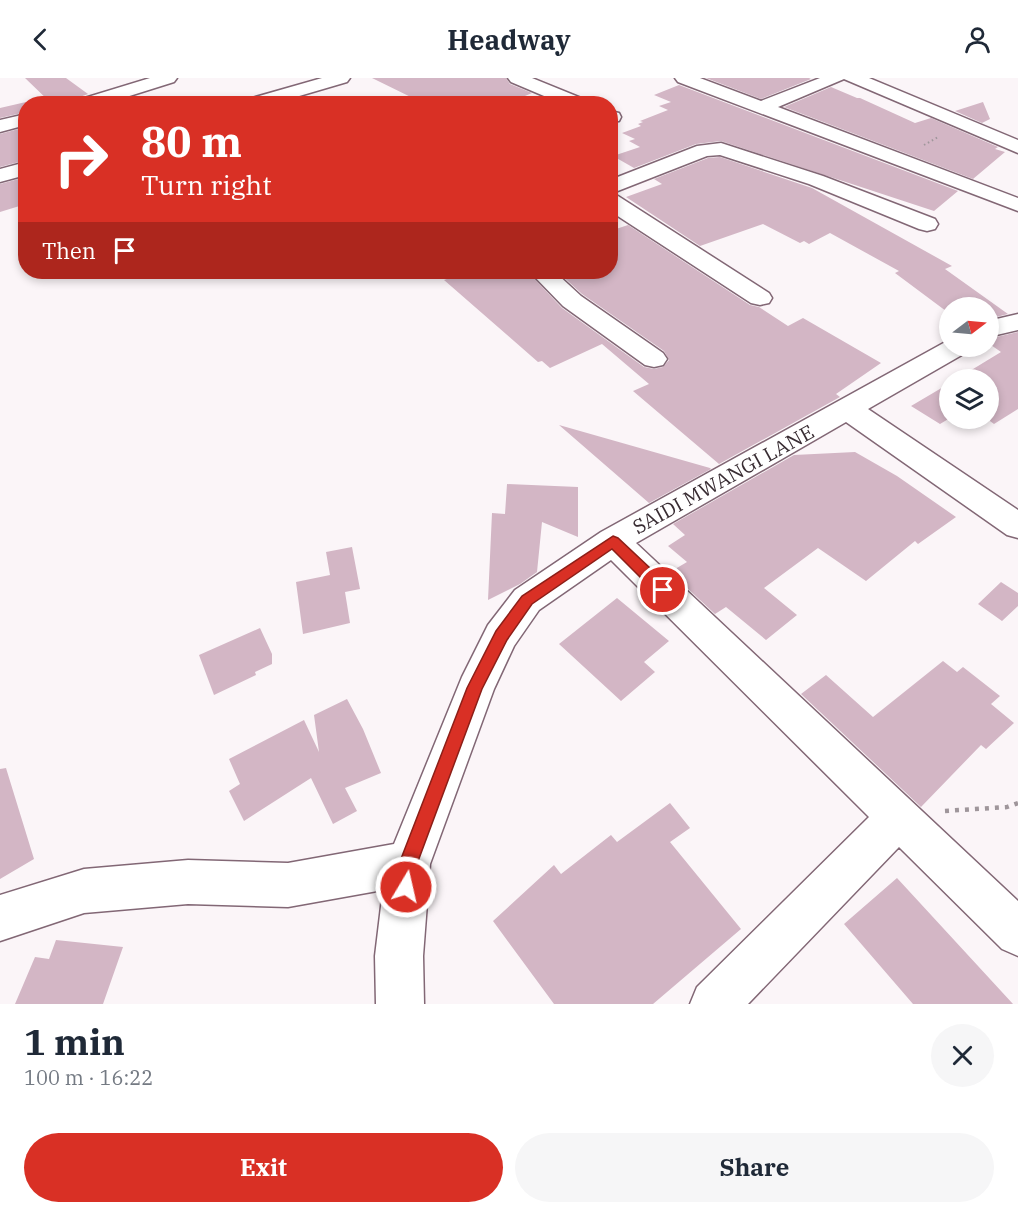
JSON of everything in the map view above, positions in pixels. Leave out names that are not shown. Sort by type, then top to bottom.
[{"type":"street","points":[[110,96],[168,78]]},
{"type":"street","points":[[279,96],[341,78]]},
{"type":"street","points":[[517,78],[561,96]]},
{"type":"street","points":[[684,78],[1018,204]]},
{"type":"street","points":[[762,107],[836,78]]},
{"type":"street","points":[[852,78],[891,92],[1018,147]]},
{"type":"street","points":[[0,126],[18,121]]},
{"type":"street","points":[[816,180],[825,170],[866,147]]},
{"type":"street","points":[[618,185],[712,148],[721,149],[816,180],[927,224]]},
{"type":"street","points":[[0,176],[18,170]]},
{"type":"street","points":[[618,206],[760,298]]},
{"type":"street","points":[[549,279],[572,301],[654,359]]},
{"type":"street","points":[[999,326],[1018,322]]},
{"type":"street","name":"SAIDI MWANGI LANE","points":[[400,1004],[399,956],[408,864],[475,688],[501,636],[527,600],[613,541],[939,357]]},
{"type":"street","points":[[848,409],[1018,526]]},
{"type":"street","points":[[613,541],[1018,933]]},
{"type":"street","points":[[714,1004],[897,816]]},
{"type":"street","points":[[0,918],[84,891],[188,882],[288,885],[408,864]]},
{"type":"path","points":[[897,816],[1007,807],[1018,803]]},
{"type":"building","points":[[25,78],[66,78],[88,94],[82,96],[44,96]]},
{"type":"building","points":[[372,78],[506,78],[510,84],[532,93],[525,96],[409,96]]},
{"type":"building","points":[[706,78],[809,78],[811,79],[761,99]]},
{"type":"building","points":[[679,85],[958,191],[934,211],[721,141],[696,144],[634,168],[618,159],[618,154],[640,147],[629,141],[635,139],[622,133],[641,126],[638,124],[643,122],[640,121],[668,110],[659,106],[671,102],[654,95]]},
{"type":"building","points":[[831,87],[915,123],[931,118],[1005,152],[973,179],[784,107]]},
{"type":"building","points":[[983,102],[990,119],[982,123],[955,111]]},
{"type":"building","points":[[18,104],[18,114],[0,118],[0,108]]},
{"type":"building","points":[[18,129],[18,162],[0,167],[0,134]]},
{"type":"building","points":[[720,157],[812,188],[952,266],[945,269],[984,297],[939,297],[939,306],[895,273],[899,271],[830,233],[809,244],[804,241],[800,243],[763,224],[700,246],[626,197],[662,184],[654,179],[708,158]]},
{"type":"building","points":[[18,179],[18,206],[0,212],[0,184]]},
{"type":"building","points":[[628,225],[750,305],[759,307],[788,326],[803,318],[881,363],[836,394],[840,397],[719,464],[633,391],[649,384],[602,344],[550,368],[542,361],[538,362],[444,280],[535,279],[562,308],[644,367],[654,369],[663,367],[669,360],[664,351],[582,294],[566,279],[618,279],[618,228]]},
{"type":"building","points":[[999,308],[1008,314],[999,316]]},
{"type":"building","points":[[1018,332],[1018,409],[999,421],[999,369],[973,369],[993,357],[999,357],[1001,352],[999,351],[999,336]]},
{"type":"building","points":[[939,389],[939,423],[911,406]]},
{"type":"building","points":[[559,425],[710,468],[711,469],[649,503]]},
{"type":"building","points":[[855,452],[897,476],[956,517],[918,544],[915,541],[866,581],[818,548],[764,588],[797,615],[766,640],[726,607],[715,614],[670,572],[687,562],[668,546],[685,535],[673,524],[794,455]]},
{"type":"building","points":[[507,484],[578,487],[578,537],[542,522],[537,572],[520,584],[488,600],[492,513],[505,514]]},
{"type":"building","points":[[352,547],[360,589],[345,592],[350,623],[303,634],[296,582],[330,575],[326,552]]},
{"type":"building","points":[[1001,582],[1018,593],[1018,606],[1002,621],[978,604]]},
{"type":"building","points":[[617,598],[669,641],[644,662],[655,672],[621,701],[559,644]]},
{"type":"building","points":[[260,628],[272,654],[272,664],[255,672],[256,675],[214,695],[199,655]]},
{"type":"building","points":[[943,661],[957,672],[963,667],[1000,696],[991,704],[1014,723],[986,749],[981,745],[921,807],[801,694],[826,675],[873,717]]},
{"type":"building","points":[[347,699],[363,729],[381,773],[345,788],[357,811],[333,824],[311,778],[244,821],[229,791],[240,784],[229,759],[304,720],[319,752],[314,715]]},
{"type":"building","points":[[6,768],[34,859],[0,879],[0,769]]},
{"type":"building","points":[[670,803],[690,828],[670,842],[741,929],[653,1004],[554,1004],[493,921],[554,865],[561,874],[611,835],[617,842]]},
{"type":"building","points":[[897,878],[1013,1004],[913,1004],[844,924]]},
{"type":"building","points":[[56,940],[123,947],[103,1004],[15,1004],[35,957],[49,959]]},
{"type":"route","points":[[406,887],[408,864],[475,688],[501,636],[527,600],[613,541],[663,590]]}]
